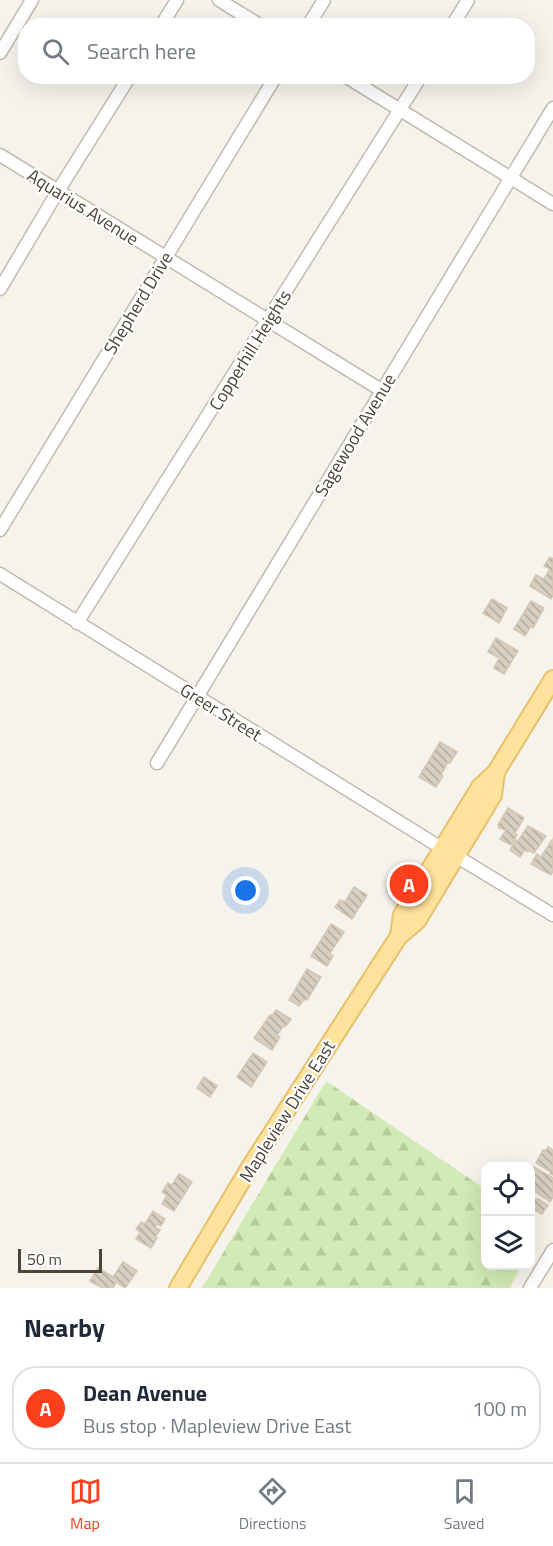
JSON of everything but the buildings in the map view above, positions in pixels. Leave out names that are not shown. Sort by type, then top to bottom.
[{"type":"main road","name":"Mapleview Drive East","points":[[178,1288],[250,1167],[399,936],[402,915],[449,853],[480,788],[496,772],[553,679]]},
{"type":"street","points":[[21,18],[32,0]]},
{"type":"street","points":[[166,18],[177,0]]},
{"type":"street","points":[[219,0],[248,18]]},
{"type":"street","points":[[313,18],[324,0]]},
{"type":"street","points":[[457,18],[468,0]]},
{"type":"street","points":[[0,53],[18,23]]},
{"type":"street","points":[[0,289],[125,84]]},
{"type":"street","name":"Shepherd Drive","points":[[0,530],[271,84]]},
{"type":"street","points":[[358,84],[553,204]]},
{"type":"street","name":"Copperhill Heights","points":[[77,623],[416,84]]},
{"type":"street","name":"Sagewood Avenue","points":[[157,763],[553,108]]},
{"type":"street","name":"Aquarius Avenue","points":[[0,155],[381,390]]},
{"type":"street","name":"Greer Street","points":[[0,574],[449,853],[553,915]]},
{"type":"street","points":[[530,1288],[553,1250]]},
{"type":"green space","points":[[326,1081],[481,1186],[481,1270],[519,1270],[510,1288],[202,1288]]},
{"type":"place","name":"Dean Avenue","points":[[409,884]]}]
